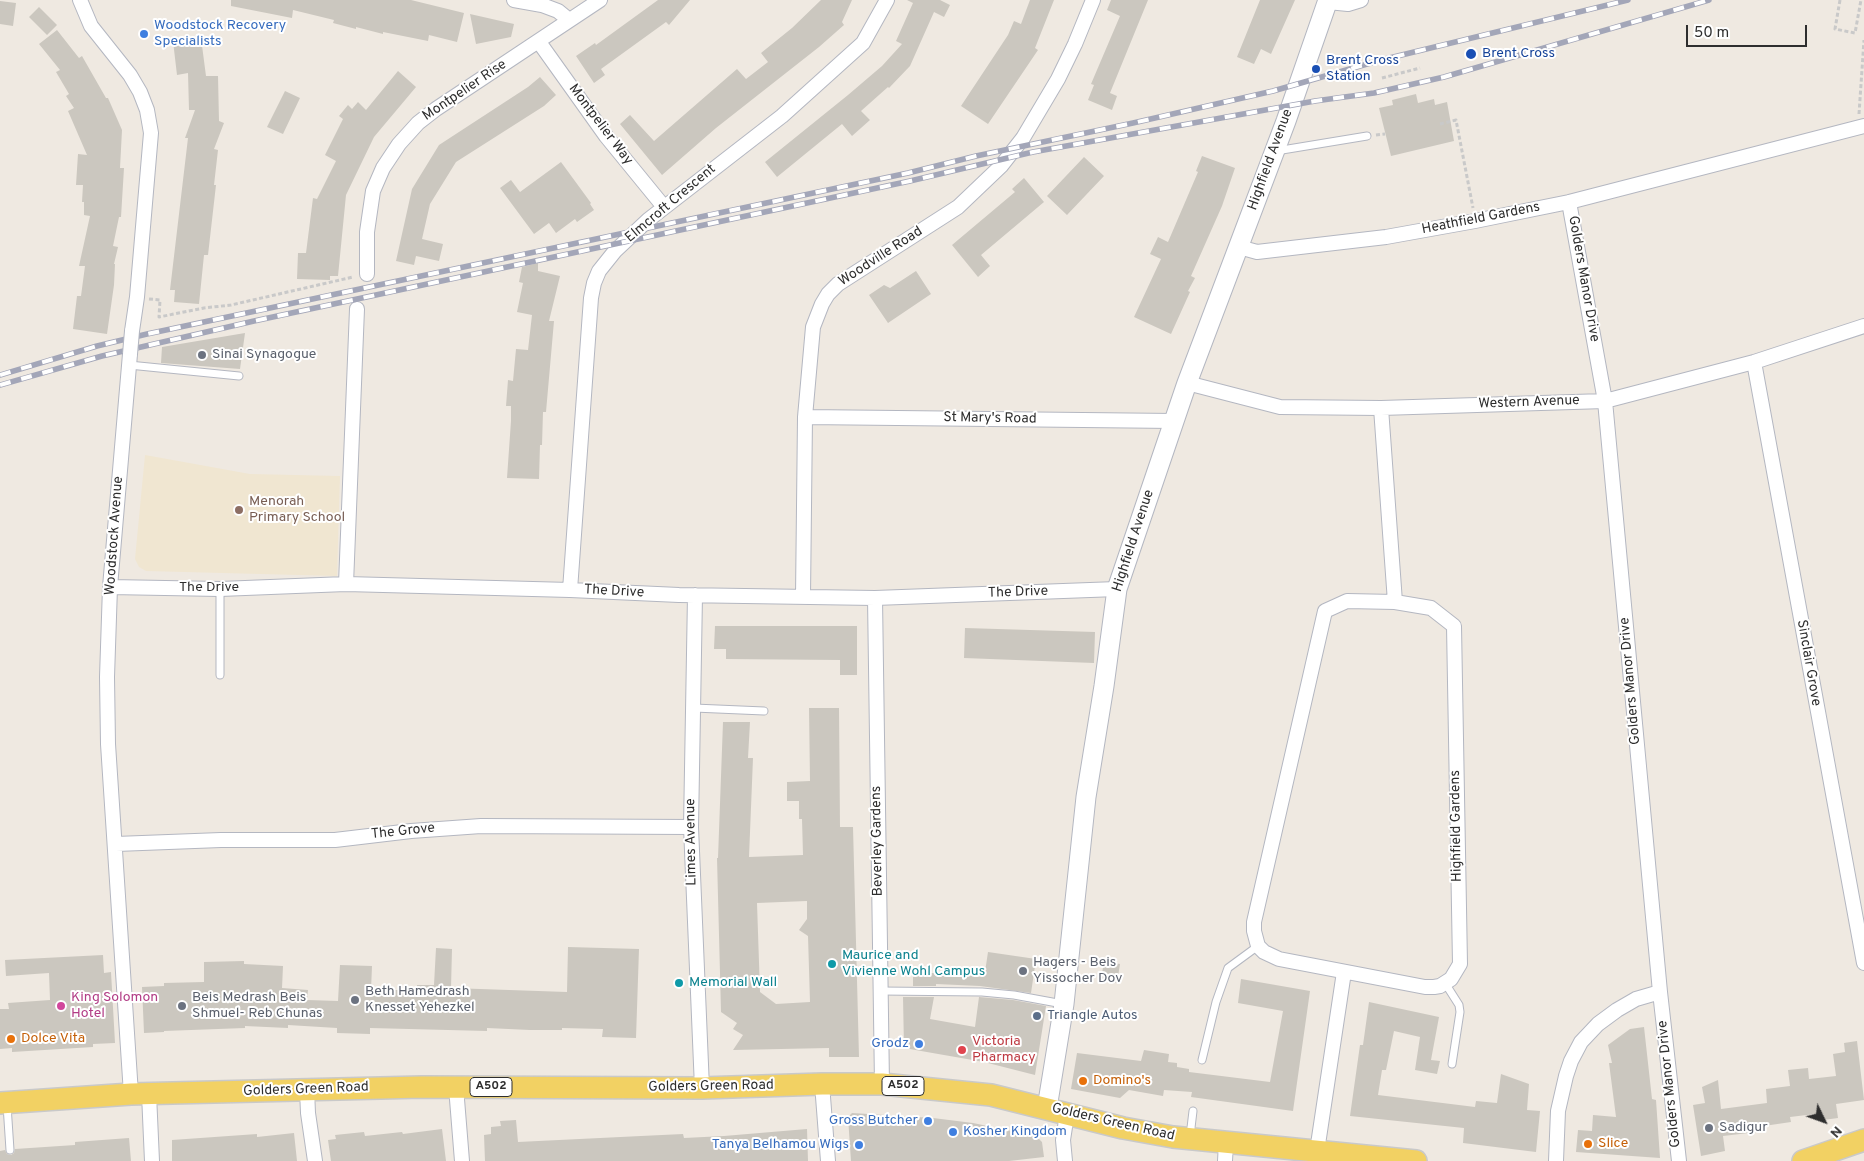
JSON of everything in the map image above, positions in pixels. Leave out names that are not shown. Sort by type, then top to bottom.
[{"type":"main road","name":"Golders Green Road","points":[[3,1102],[140,1094],[307,1090],[456,1087],[702,1088],[882,1084],[978,1093],[1123,1128],[1189,1139],[1226,1152],[1316,1152],[1378,1160],[1416,1161]]},
{"type":"main road","points":[[1803,1161],[1864,1140]]},
{"type":"street","name":"Woodstock Avenue","points":[[80,0],[92,26],[130,75],[140,92],[148,110],[151,133],[110,587],[107,677],[108,744],[116,844],[140,1094],[152,1161]]},
{"type":"street","points":[[514,0],[542,5],[558,11],[569,20]]},
{"type":"street","name":"Montpelier Rise","points":[[367,274],[367,232],[373,191],[384,168],[399,144],[418,123],[436,109],[600,0]]},
{"type":"street","name":"Elmcroft Crescent","points":[[570,590],[590,308],[594,283],[599,271],[615,251],[664,207],[782,116],[863,43],[887,0]]},
{"type":"street","name":"Woodville Road","points":[[803,596],[805,417],[813,327],[816,316],[828,294],[838,284],[958,207],[1001,166],[1023,138],[1058,78],[1075,44],[1093,0]]},
{"type":"street","points":[[1328,1],[1348,4],[1361,0]]},
{"type":"street","name":"Highfield Avenue","points":[[1057,1111],[1064,1004],[1086,797],[1117,589],[1187,383],[1275,151],[1328,1]]},
{"type":"street","name":"Montpelier Way","points":[[539,42],[606,136],[664,207]]},
{"type":"street","name":"Heathfield Gardens","points":[[1239,247],[1257,252],[1386,237],[1475,221],[1569,202],[1861,127]]},
{"type":"street","name":"Golders Manor Drive","points":[[1569,202],[1605,401],[1660,992],[1679,1161]]},
{"type":"street","points":[[346,584],[357,309]]},
{"type":"street","name":"Western Avenue","points":[[1187,383],[1280,407],[1381,408],[1605,401],[1754,362],[1864,326]]},
{"type":"street","name":"Sinclair Grove","points":[[1754,362],[1864,963]]},
{"type":"street","points":[[1381,408],[1395,602]]},
{"type":"street","name":"St Mary's Road","points":[[805,417],[1175,421]]},
{"type":"street","name":"The Drive","points":[[110,587],[220,589],[346,584],[696,595],[875,598],[1117,589]]},
{"type":"street","name":"Limes Avenue","points":[[696,595],[691,827],[702,1088]]},
{"type":"street","name":"Beverley Gardens","points":[[875,598],[882,1084]]},
{"type":"street","name":"Highfield Gardens","points":[[1258,946],[1254,922],[1325,611],[1347,601],[1395,602],[1431,608],[1454,626],[1460,964],[1451,979],[1445,983]]},
{"type":"street","name":"The Grove","points":[[116,844],[221,840],[335,840],[411,831],[481,826],[691,827]]},
{"type":"street","points":[[1258,946],[1264,952],[1279,959],[1344,972],[1425,987],[1434,987],[1445,983]]},
{"type":"street","points":[[1316,1152],[1344,972]]},
{"type":"street","points":[[1556,1161],[1558,1111],[1566,1076],[1581,1042],[1598,1024],[1617,1010],[1636,999],[1660,992]]},
{"type":"street","points":[[822,1084],[828,1161]]},
{"type":"street","points":[[456,1087],[462,1161]]},
{"type":"street","points":[[307,1090],[314,1161]]},
{"type":"street","points":[[1057,1111],[1065,1161]]},
{"type":"lane","points":[[1275,151],[1367,136]]},
{"type":"lane","points":[[129,360],[239,376]]},
{"type":"lane","points":[[220,589],[220,675]]},
{"type":"lane","points":[[694,708],[764,711]]},
{"type":"lane","points":[[1202,1060],[1216,1002],[1228,968],[1258,946]]},
{"type":"lane","points":[[1445,983],[1459,1005],[1460,1012],[1452,1064]]},
{"type":"lane","points":[[880,991],[982,992],[1014,995],[1064,1004]]},
{"type":"lane","points":[[3,1102],[10,1150]]},
{"type":"lane","points":[[1189,1139],[1193,1111]]},
{"type":"path","points":[[1840,0],[1835,29],[1855,33],[1861,0]]},
{"type":"path","points":[[1861,127],[1864,40]]},
{"type":"path","points":[[1382,78],[1420,68]]},
{"type":"path","points":[[1440,124],[1456,120],[1475,221]]},
{"type":"path","points":[[136,296],[160,300],[158,317],[230,305],[346,278]]},
{"type":"shaded area","name":"Menorah Primary School","points":[[145,455],[250,474],[340,476],[337,576],[146,571],[139,567],[135,559]]},
{"type":"building","points":[[231,0],[411,0],[464,13],[457,42],[429,35],[428,41],[383,32],[383,34],[356,27],[356,29],[333,23],[334,20],[293,10],[292,18],[231,6]]},
{"type":"building","points":[[658,0],[690,0],[669,25],[666,22],[601,69],[605,75],[594,83],[576,56],[595,43],[596,45]]},
{"type":"building","points":[[821,0],[852,0],[842,22],[844,25],[716,128],[662,175],[620,124],[630,115],[654,141],[737,69],[746,79],[768,62],[761,53],[792,28]]},
{"type":"building","points":[[907,0],[940,0],[950,5],[944,17],[934,12],[910,66],[889,88],[861,111],[870,120],[852,136],[842,124],[777,177],[765,162],[882,66],[902,44],[896,41],[913,3]]},
{"type":"building","points":[[1030,0],[1054,0],[1035,48],[1038,50],[988,124],[961,106],[1008,35],[1014,21],[1021,24]]},
{"type":"building","points":[[1111,0],[1148,0],[1110,93],[1117,96],[1112,110],[1088,100],[1094,85],[1091,84],[1120,16],[1107,10]]},
{"type":"building","points":[[1260,0],[1295,0],[1271,54],[1261,49],[1254,64],[1237,57]]},
{"type":"building","points":[[0,1],[16,3],[13,26],[0,24]]},
{"type":"building","points":[[39,7],[57,25],[47,35],[29,17]]},
{"type":"building","points":[[470,14],[514,24],[511,37],[476,44]]},
{"type":"building","points":[[57,30],[79,58],[82,56],[106,98],[108,98],[122,130],[120,168],[124,168],[121,217],[119,217],[113,246],[118,247],[114,264],[114,285],[107,334],[73,329],[77,296],[81,296],[85,266],[79,266],[90,216],[84,215],[84,202],[82,202],[83,185],[76,185],[78,154],[87,155],[68,111],[74,108],[66,96],[69,94],[56,72],[60,70],[39,44]]},
{"type":"building","points":[[201,38],[206,76],[218,76],[219,121],[224,123],[214,149],[218,150],[214,185],[216,185],[208,255],[204,255],[199,304],[174,302],[175,290],[170,290],[188,138],[185,138],[195,110],[189,110],[188,73],[177,75],[173,41]]},
{"type":"building","points":[[398,71],[416,87],[374,137],[346,195],[338,276],[330,276],[330,280],[297,279],[298,253],[306,253],[313,198],[317,199],[336,161],[325,155],[343,119],[339,116],[348,105],[352,109],[358,102],[366,110]]},
{"type":"building","points":[[540,77],[556,95],[544,106],[456,162],[430,204],[422,239],[443,244],[439,261],[416,256],[414,265],[396,261],[412,189],[439,145],[528,87]]},
{"type":"building","points":[[285,91],[300,98],[283,134],[267,127]]},
{"type":"building","points":[[1416,94],[1418,103],[1434,99],[1435,105],[1447,102],[1454,141],[1391,156],[1379,108],[1393,105],[1392,100]]},
{"type":"building","points":[[1202,156],[1235,168],[1222,206],[1191,276],[1195,278],[1188,291],[1190,292],[1171,334],[1134,317],[1161,259],[1150,254],[1158,237],[1168,242],[1198,172],[1196,171]]},
{"type":"building","points":[[1084,157],[1104,176],[1067,215],[1047,196]]},
{"type":"building","points":[[561,162],[594,210],[577,222],[575,219],[556,233],[549,223],[534,234],[500,188],[511,180],[520,192]]},
{"type":"building","points":[[1024,178],[1044,202],[981,255],[990,266],[978,277],[952,245],[1015,192],[1012,189]]},
{"type":"building","points":[[538,263],[538,271],[560,276],[549,321],[554,321],[546,412],[543,412],[539,479],[507,478],[511,421],[511,406],[506,406],[508,380],[513,381],[516,349],[528,350],[532,315],[517,312],[523,283],[519,282],[522,267]]},
{"type":"building","points":[[916,271],[931,294],[888,323],[869,295],[884,285],[890,288]]},
{"type":"building","name":"Sinai Synagogue","points":[[245,333],[240,369],[161,363],[162,347]]},
{"type":"building","points":[[715,626],[857,626],[857,675],[840,675],[840,660],[726,659],[726,649],[714,649]]},
{"type":"building","points":[[965,628],[1095,632],[1094,663],[964,658]]},
{"type":"building","name":"Maurice and Vivienne Wohl Campus","points":[[809,708],[839,708],[840,827],[853,827],[859,1057],[829,1057],[829,1048],[733,1050],[743,1035],[733,1029],[737,1023],[721,1012],[717,858],[723,722],[750,722],[748,758],[753,758],[749,857],[803,855],[802,819],[799,819],[799,801],[787,801],[787,782],[810,781]],"holes":[[[807,901],[807,919],[799,930],[808,936],[810,1002],[776,1004],[760,992],[757,903]]]},
{"type":"building","points":[[568,947],[639,949],[636,1038],[602,1037],[603,1029],[562,1028],[562,1030],[530,1030],[487,1028],[487,1031],[370,1028],[370,1034],[337,1033],[337,1028],[288,1025],[288,1028],[245,1026],[245,1028],[144,1033],[142,987],[164,986],[164,983],[204,982],[204,962],[244,961],[244,964],[283,966],[282,988],[308,990],[307,1000],[338,1001],[340,965],[372,966],[371,990],[417,990],[417,985],[434,985],[436,948],[452,949],[451,988],[567,992]]},
{"type":"building","points":[[988,952],[1036,959],[1031,993],[980,986],[936,984],[936,986],[913,986],[913,973],[938,973],[938,975],[985,972]]},
{"type":"building","name":"King Solomon Hotel","points":[[103,955],[104,973],[111,972],[115,1043],[93,1044],[93,1047],[12,1052],[12,1048],[0,1049],[0,1009],[9,1009],[8,1003],[50,1000],[49,973],[6,976],[5,960]]},
{"type":"building","points":[[1104,961],[1120,964],[1117,983],[1101,980]]},
{"type":"building","points":[[1241,979],[1310,991],[1293,1111],[1191,1097],[1192,1092],[1164,1090],[1163,1096],[1129,1090],[1120,1098],[1071,1089],[1077,1053],[1141,1061],[1144,1050],[1169,1054],[1168,1062],[1177,1063],[1177,1067],[1189,1069],[1189,1072],[1270,1082],[1283,1011],[1238,1003]]},
{"type":"building","points":[[903,997],[934,997],[930,1019],[975,1027],[979,997],[1013,1000],[1046,1006],[1035,1075],[984,1062],[904,1048]]},
{"type":"building","points":[[1369,1002],[1439,1017],[1431,1060],[1440,1061],[1437,1074],[1415,1070],[1420,1037],[1394,1031],[1386,1070],[1382,1070],[1378,1095],[1475,1107],[1476,1101],[1497,1103],[1501,1074],[1529,1084],[1527,1110],[1540,1111],[1536,1152],[1463,1143],[1464,1128],[1350,1116],[1360,1045],[1363,1045]]},
{"type":"building","points":[[1644,1027],[1652,1099],[1656,1100],[1660,1158],[1576,1152],[1578,1130],[1592,1131],[1593,1115],[1616,1117],[1609,1063],[1612,1063],[1608,1045],[1630,1029]]},
{"type":"building","points":[[1857,1041],[1864,1100],[1836,1104],[1838,1118],[1823,1120],[1823,1113],[1790,1117],[1791,1122],[1757,1127],[1757,1132],[1723,1136],[1725,1151],[1701,1156],[1693,1105],[1705,1103],[1702,1087],[1718,1080],[1721,1109],[1767,1103],[1766,1089],[1790,1086],[1788,1070],[1808,1068],[1809,1079],[1836,1076],[1833,1054],[1845,1052],[1844,1043]]},
{"type":"building","points":[[852,1113],[933,1118],[973,1123],[1036,1136],[1042,1142],[1044,1157],[1009,1161],[851,1161],[848,1117]]},
{"type":"building","points":[[516,1120],[518,1142],[683,1134],[684,1138],[807,1129],[808,1161],[485,1161],[484,1135],[491,1134],[491,1127],[501,1126],[500,1121]]},
{"type":"building","points":[[442,1129],[446,1161],[331,1161],[328,1140],[336,1139],[335,1135],[364,1132],[365,1136],[402,1132],[403,1134]]},
{"type":"building","points":[[294,1133],[297,1161],[172,1161],[172,1140],[257,1134],[257,1137]]},
{"type":"building","points":[[129,1138],[131,1161],[0,1161],[0,1151],[5,1150],[7,1154],[11,1155],[15,1149],[75,1145],[75,1142]]},
{"type":"railway","points":[[0,375],[97,346],[147,334],[908,173],[976,156],[1273,91],[1381,60],[1628,0]]},
{"type":"railway","points":[[0,385],[102,356],[254,321],[910,181],[1033,152],[1315,101],[1374,93],[1444,77],[1709,0]]},
{"type":"place","name":"Woodstock Recovery Specialists","points":[[144,34]]},
{"type":"place","name":"Brent Cross","points":[[1471,54]]},
{"type":"place","name":"Brent Cross Station","points":[[1316,69]]},
{"type":"place","name":"Sinai Synagogue","points":[[202,355]]},
{"type":"place","name":"Menorah Primary School","points":[[239,510]]},
{"type":"place","name":"Maurice and Vivienne Wohl Campus","points":[[832,964]]},
{"type":"place","name":"Hagers - Beis Yissocher Dov","points":[[1023,971]]},
{"type":"place","name":"Memorial Wall","points":[[679,983]]},
{"type":"place","name":"Beth Hamedrash Knesset Yehezkel","points":[[355,1000]]},
{"type":"place","name":"King Solomon Hotel","points":[[61,1006]]},
{"type":"place","name":"Beis Medrash Beis Shmuel- Reb Chunas","points":[[182,1006]]},
{"type":"place","name":"Triangle Autos","points":[[1037,1016]]},
{"type":"place","name":"Dolce Vita","points":[[11,1039]]},
{"type":"place","name":"Grodz","points":[[919,1044]]},
{"type":"place","name":"Victoria Pharmacy","points":[[962,1050]]},
{"type":"place","name":"Domino's","points":[[1083,1081]]},
{"type":"place","name":"Gross Butcher","points":[[928,1121]]},
{"type":"place","name":"Sadigur","points":[[1709,1128]]},
{"type":"place","name":"Kosher Kingdom","points":[[953,1132]]},
{"type":"place","name":"Slice","points":[[1588,1144]]},
{"type":"place","name":"Tanya Belhamou Wigs","points":[[859,1145]]}]
